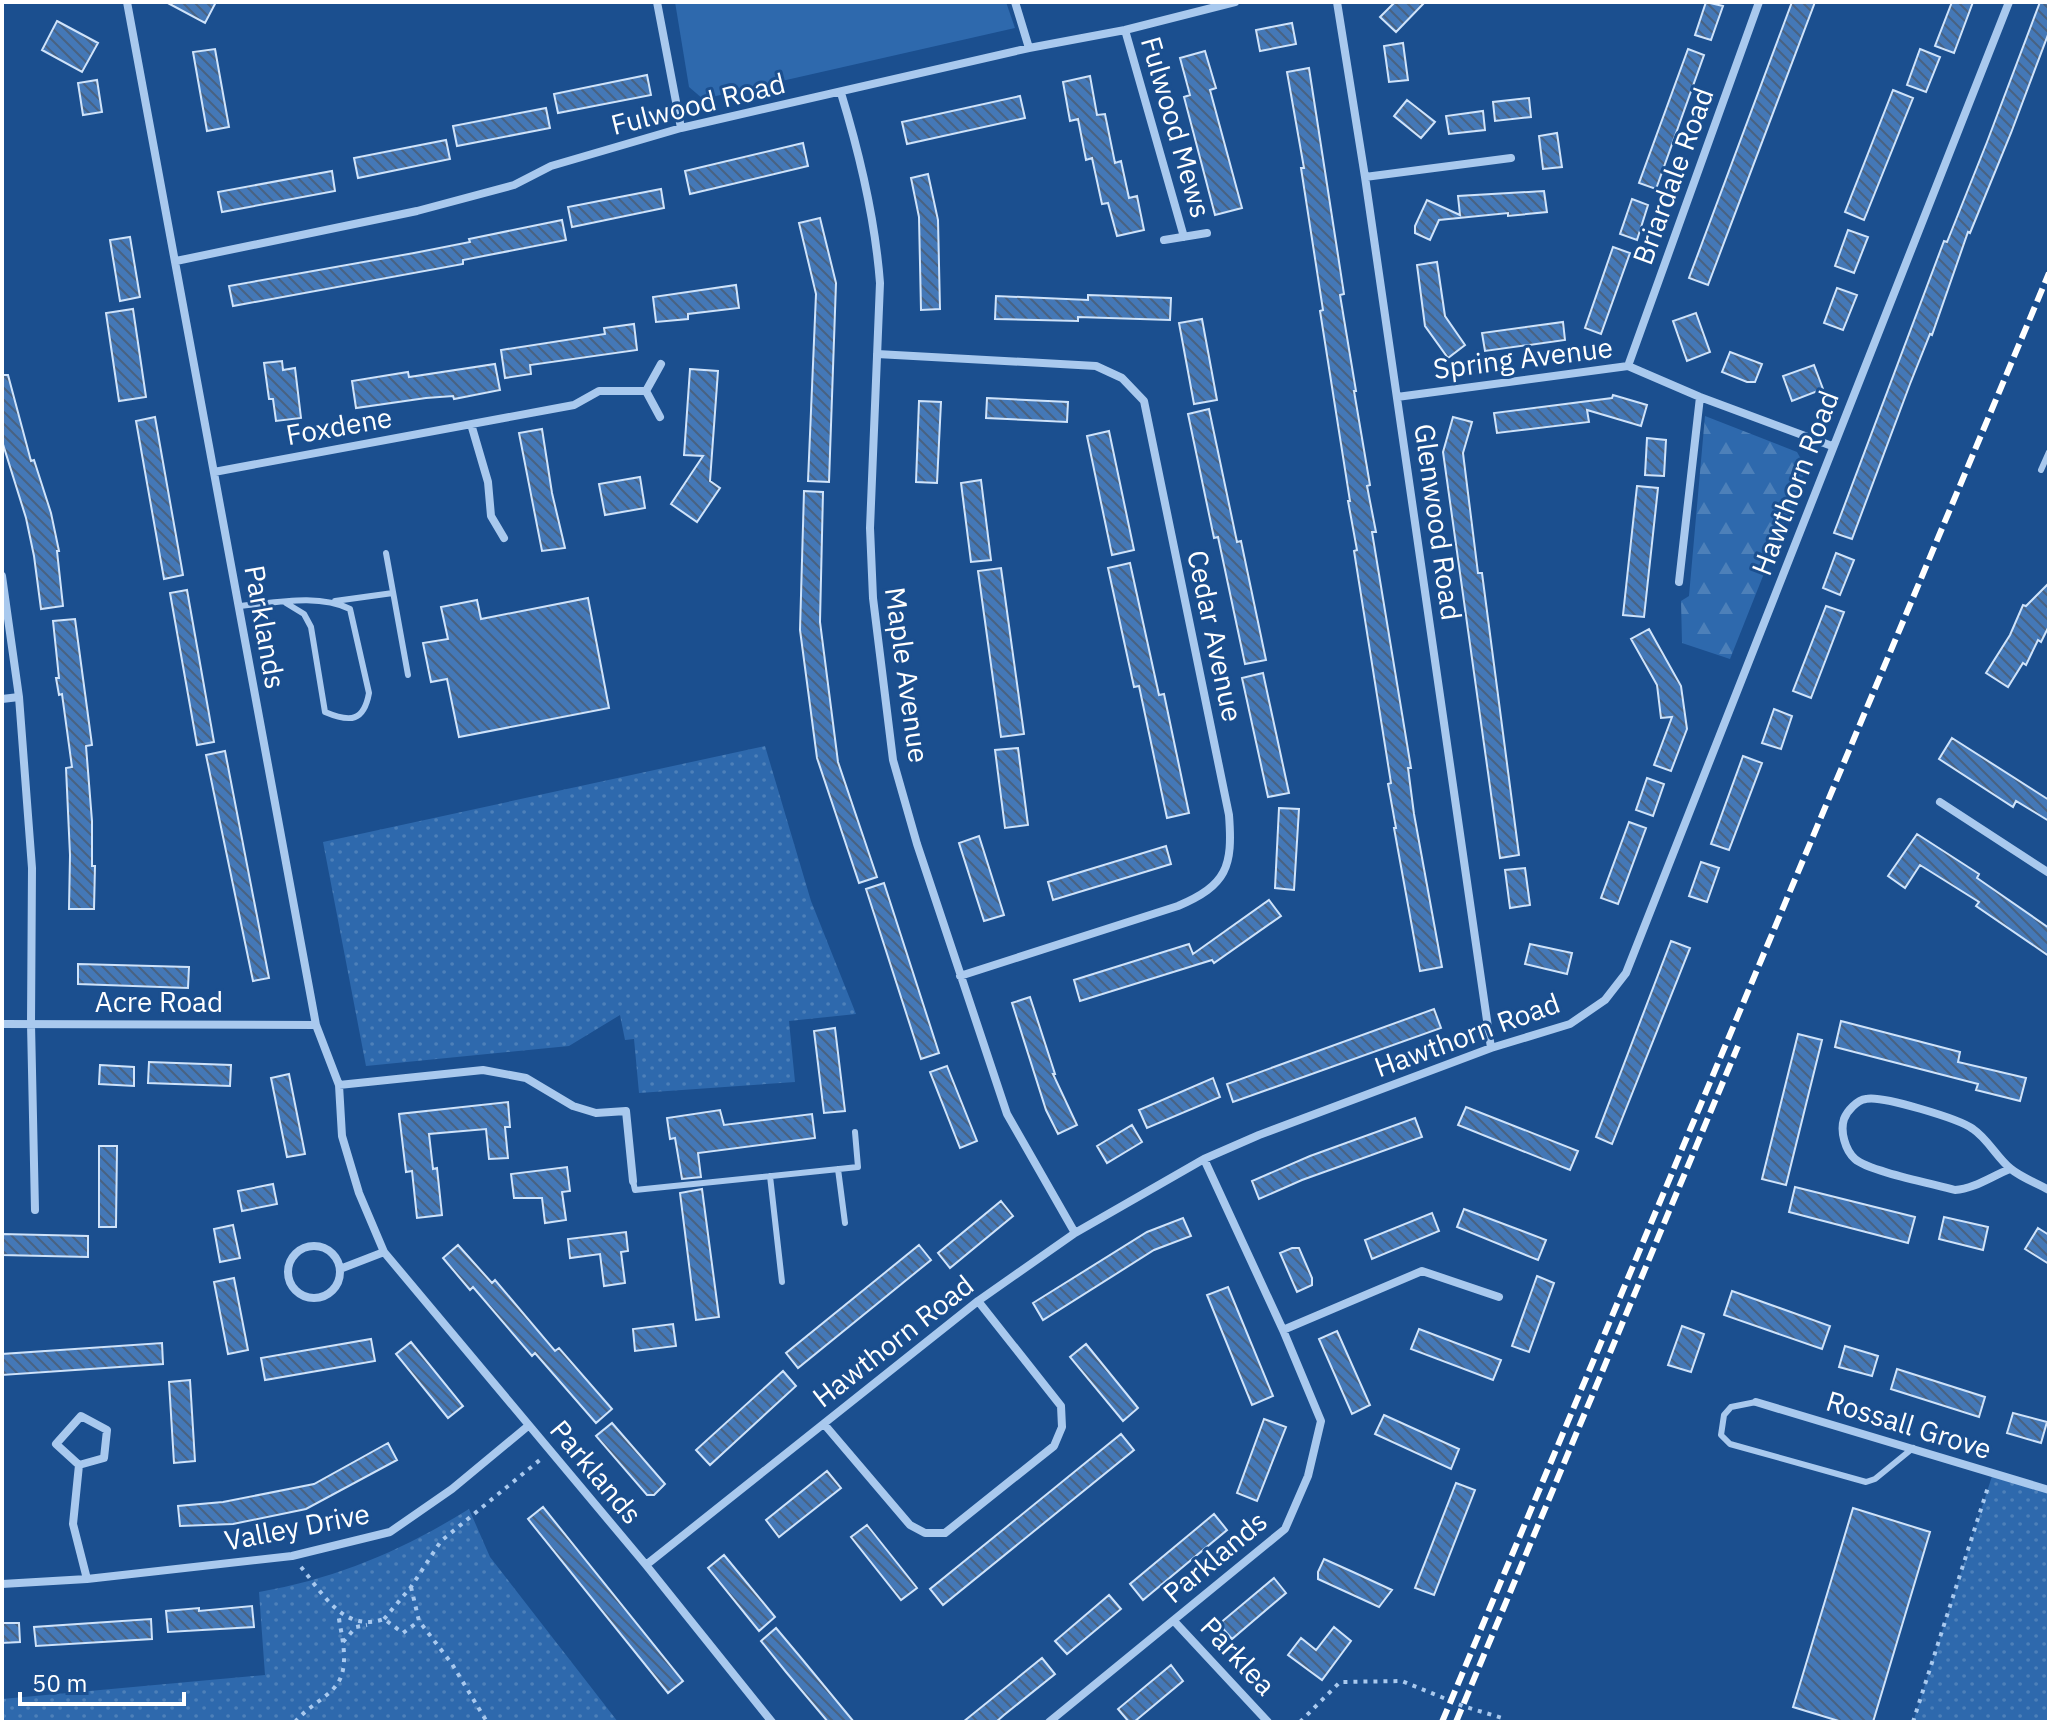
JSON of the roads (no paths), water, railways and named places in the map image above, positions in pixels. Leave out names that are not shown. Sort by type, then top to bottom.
[{"type":"street","name":"Parklands","points":[[127,2],[316,1025],[339,1085],[342,1136],[359,1193],[384,1252],[646,1565],[772,1722]]},
{"type":"street","points":[[657,2],[681,128]]},
{"type":"street","points":[[1015,2],[1029,48]]},
{"type":"street","name":"Fulwood Road","points":[[176,261],[430,208],[514,185],[551,166],[681,128],[1029,48],[1125,30],[1235,2]]},
{"type":"street","name":"Glenwood Road","points":[[1337,2],[1491,1048]]},
{"type":"street","name":"Briardale Road","points":[[1628,366],[1759,2]]},
{"type":"street","name":"Hawthorn Road","points":[[646,1565],[978,1301],[1075,1233],[1204,1159],[1259,1135],[1491,1048],[1570,1024],[1605,1000],[1626,973],[2009,2]]},
{"type":"street","name":"Fulwood Mews","points":[[1125,30],[1184,237]]},
{"type":"street","name":"Maple Avenue","points":[[841,93],[859,151],[878,256],[880,283],[870,528],[873,598],[893,760],[960,976],[1007,1114],[1075,1233]]},
{"type":"street","points":[[1365,177],[1511,158]]},
{"type":"street","name":"Fulwood Mews","points":[[1164,240],[1207,233]]},
{"type":"street","name":"Cedar Avenue","points":[[877,354],[1096,366],[1122,378],[1144,401],[1229,815],[1231,846],[1228,859],[1224,872],[1206,894],[1178,906],[960,976]]},
{"type":"street","points":[[660,417],[646,391],[661,364]]},
{"type":"street","name":"Spring Avenue","points":[[1397,397],[1628,366],[1700,397],[1832,446]]},
{"type":"street","name":"Foxdene","points":[[214,472],[574,405],[599,391],[646,391]]},
{"type":"street","points":[[1679,582],[1700,397]]},
{"type":"street","points":[[471,424],[488,482],[491,516],[504,538]]},
{"type":"street","points":[[2,576],[19,697],[32,868],[35,1210]]},
{"type":"street","points":[[2,699],[19,697]]},
{"type":"street","points":[[1940,802],[2049,873]]},
{"type":"street","name":"Acre Road","points":[[2,1024],[316,1025]]},
{"type":"street","points":[[339,1085],[483,1070],[526,1078],[573,1106],[596,1113],[626,1111],[633,1181]]},
{"type":"street","points":[[2010,1169],[1969,1189],[1955,1190],[1887,1171],[1855,1160],[1847,1147],[1843,1121],[1849,1109],[1866,1099],[1895,1102],[1953,1120],[1973,1129],[2010,1169],[2049,1190]]},
{"type":"street","name":"Parklands","points":[[1049,1722],[1285,1529],[1308,1476],[1321,1421],[1283,1330],[1204,1159]]},
{"type":"street","points":[[311,1246],[330,1251],[340,1269],[335,1288],[317,1298],[298,1292],[288,1275],[294,1255],[311,1246]]},
{"type":"street","points":[[340,1269],[384,1252]]},
{"type":"street","points":[[1283,1330],[1422,1271],[1499,1297]]},
{"type":"street","points":[[824,1424],[910,1525],[925,1533],[945,1533],[1018,1475],[1054,1446],[1062,1427],[1061,1406],[978,1301]]},
{"type":"street","name":"Rossall Grove","points":[[1756,1402],[2049,1490]]},
{"type":"street","points":[[81,1416],[107,1430],[104,1458],[79,1465],[56,1444],[81,1416]]},
{"type":"street","name":"Valley Drive","points":[[2,1584],[87,1579],[292,1556],[390,1532],[452,1489],[528,1426]]},
{"type":"street","points":[[79,1465],[73,1524],[87,1579]]},
{"type":"street","name":"Parklea","points":[[1174,1621],[1268,1722]]},
{"type":"lane","points":[[2041,470],[2049,452]]},
{"type":"lane","points":[[386,553],[408,675]]},
{"type":"lane","points":[[239,606],[335,601],[393,593]]},
{"type":"lane","points":[[286,603],[304,614],[311,627],[325,712],[349,719],[361,715],[367,707],[369,693],[350,609],[335,601]]},
{"type":"lane","points":[[633,1181],[635,1190],[858,1167],[855,1132]]},
{"type":"lane","points":[[838,1169],[845,1223]]},
{"type":"lane","points":[[770,1176],[782,1282]]},
{"type":"lane","points":[[1756,1402],[1731,1407],[1724,1415],[1721,1435],[1730,1444],[1866,1482],[1875,1479],[1913,1448]]},
{"type":"railway","points":[[1442,1722],[2049,273]]},
{"type":"railway","points":[[1456,1722],[1738,1046]]}]
